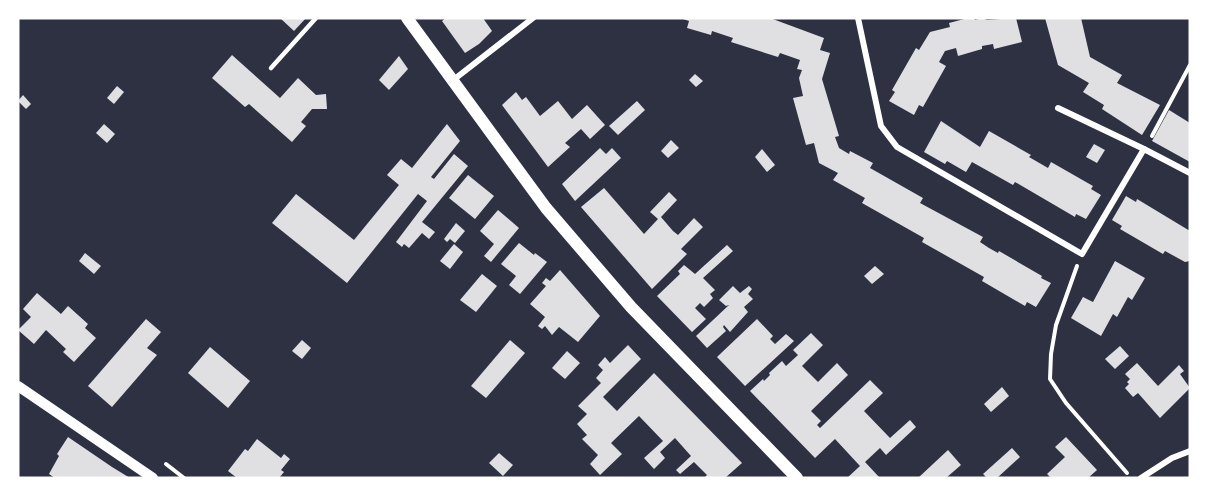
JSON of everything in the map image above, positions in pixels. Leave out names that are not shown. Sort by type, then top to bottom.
[{"type":"main road","points":[[407,18],[546,208],[631,307],[797,478]]},
{"type":"street","points":[[452,81],[533,18]]},
{"type":"street","points":[[858,18],[881,126],[897,147],[1082,254],[1144,149]]},
{"type":"street","points":[[1058,108],[1190,173]]},
{"type":"street","points":[[18,387],[153,478]]},
{"type":"street","points":[[1141,478],[1172,458],[1190,451]]},
{"type":"lane","points":[[271,68],[316,18]]},
{"type":"path","points":[[1144,149],[1190,65]]},
{"type":"path","points":[[1082,254],[1056,325],[1050,379],[1066,403],[1131,478]]},
{"type":"building","points":[[280,18],[306,18],[294,31]]},
{"type":"building","points":[[446,18],[483,18],[492,31],[479,44],[465,53],[442,21]]},
{"type":"building","points":[[680,18],[770,18],[824,38],[820,50],[830,53],[822,79],[839,136],[835,137],[839,148],[873,163],[870,168],[923,198],[920,203],[983,237],[980,242],[1051,283],[1036,307],[1027,302],[1025,306],[982,281],[984,277],[922,242],[924,238],[862,203],[865,198],[833,180],[838,173],[819,163],[814,143],[806,145],[793,98],[803,96],[799,78],[802,70],[797,69],[800,60],[780,53],[778,57],[731,42],[733,38],[712,31],[711,35],[687,28],[689,21]]},
{"type":"building","points":[[968,18],[987,20],[1016,18],[1022,42],[994,49],[993,44],[982,46],[982,49],[958,56],[956,48],[945,51],[939,62],[946,66],[923,107],[919,105],[914,115],[889,101],[895,92],[892,90],[916,48],[919,50],[930,32],[950,27],[949,23]]},
{"type":"building","points":[[1045,18],[1081,18],[1090,57],[1122,75],[1117,83],[1160,105],[1142,135],[1102,109],[1104,105],[1083,92],[1089,83],[1058,65]]},
{"type":"building","points":[[232,55],[280,98],[298,78],[316,95],[326,94],[327,109],[312,109],[301,122],[306,126],[292,142],[249,104],[245,107],[212,78]]},
{"type":"building","points":[[399,56],[408,69],[389,90],[379,80]]},
{"type":"building","points":[[695,74],[703,81],[696,87],[689,80]]},
{"type":"building","points":[[117,86],[124,92],[114,104],[107,98]]},
{"type":"building","points":[[516,92],[522,100],[526,97],[540,116],[558,101],[572,119],[587,105],[605,125],[590,139],[581,129],[565,143],[570,147],[548,167],[502,105]]},
{"type":"building","points":[[23,95],[31,104],[26,109],[18,101]]},
{"type":"building","points":[[637,101],[645,110],[618,135],[609,126]]},
{"type":"building","points":[[1169,110],[1190,123],[1190,162],[1152,141]]},
{"type":"building","points":[[941,121],[980,147],[989,131],[1031,155],[1029,157],[1048,168],[1051,162],[1093,186],[1091,189],[1101,195],[1086,219],[1076,214],[1075,217],[1015,182],[1013,185],[972,162],[966,172],[947,161],[945,164],[924,152]]},
{"type":"building","points":[[104,124],[115,134],[107,143],[96,133]]},
{"type":"building","points":[[447,124],[460,141],[431,177],[434,179],[454,154],[468,166],[422,222],[435,232],[429,239],[422,233],[409,248],[404,244],[402,247],[396,242],[427,201],[418,194],[347,283],[272,223],[296,194],[354,240],[399,185],[387,175],[401,159],[412,168]]},
{"type":"building","points":[[671,140],[679,148],[668,158],[661,151]]},
{"type":"building","points":[[1094,144],[1105,150],[1097,163],[1086,157]]},
{"type":"building","points":[[600,148],[606,154],[612,148],[621,158],[575,201],[562,184]]},
{"type":"building","points":[[762,149],[775,165],[767,172],[755,157]]},
{"type":"building","points":[[468,175],[494,196],[475,219],[449,198]]},
{"type":"building","points":[[604,188],[644,234],[658,219],[650,212],[669,192],[677,200],[661,217],[673,231],[678,235],[694,218],[703,227],[681,249],[687,254],[652,289],[581,207]]},
{"type":"building","points":[[1126,196],[1136,202],[1137,199],[1190,231],[1190,261],[1185,262],[1165,251],[1163,254],[1120,229],[1122,226],[1112,220]]},
{"type":"building","points":[[498,210],[519,228],[491,262],[484,256],[494,244],[480,231]]},
{"type":"building","points":[[456,223],[465,231],[455,243],[450,239],[447,242],[444,239]]},
{"type":"building","points":[[519,243],[547,262],[520,294],[509,285],[516,276],[501,264]]},
{"type":"building","points":[[454,244],[463,252],[450,269],[440,261]]},
{"type":"building","points":[[727,245],[733,251],[703,278],[715,290],[710,294],[713,298],[704,307],[700,303],[695,308],[706,319],[692,332],[657,296],[680,274],[678,271],[684,265],[695,274]]},
{"type":"building","points":[[85,253],[101,266],[94,274],[79,261]]},
{"type":"building","points":[[1115,261],[1145,278],[1132,300],[1128,297],[1117,317],[1113,314],[1101,336],[1071,318],[1083,297],[1093,302]]},
{"type":"building","points":[[875,266],[884,274],[872,284],[864,276]]},
{"type":"building","points":[[560,270],[600,316],[578,342],[559,327],[552,335],[545,326],[542,329],[538,326],[545,317],[530,304],[546,286],[542,283],[546,278],[550,281]]},
{"type":"building","points":[[482,274],[497,286],[476,312],[460,300]]},
{"type":"building","points":[[733,286],[740,293],[749,286],[752,289],[748,294],[753,299],[744,307],[748,312],[730,332],[724,325],[726,331],[707,348],[696,336],[729,305],[726,306],[719,300]]},
{"type":"building","points":[[37,293],[61,314],[68,306],[88,324],[85,328],[96,338],[74,362],[63,352],[66,349],[46,330],[34,344],[18,330],[31,317],[23,309]]},
{"type":"building","points":[[146,319],[161,332],[147,348],[157,355],[112,407],[88,386]]},
{"type":"building","points":[[757,319],[773,336],[770,339],[775,344],[786,334],[794,341],[745,386],[717,357]]},
{"type":"building","points":[[811,333],[823,345],[802,366],[818,382],[837,363],[848,375],[811,411],[821,421],[817,425],[820,428],[870,380],[883,393],[864,411],[890,438],[910,420],[916,427],[886,455],[880,448],[865,462],[880,478],[847,478],[860,466],[835,439],[815,458],[750,391],[763,379],[764,381],[782,361],[786,366],[798,355],[793,350]]},
{"type":"building","points":[[302,340],[311,348],[302,359],[292,351]]},
{"type":"building","points":[[510,340],[525,353],[486,398],[471,386]]},
{"type":"building","points":[[628,345],[641,359],[603,397],[617,411],[654,373],[742,463],[725,478],[704,478],[707,475],[694,462],[680,474],[676,470],[691,456],[675,438],[660,452],[665,458],[654,469],[644,458],[663,441],[639,416],[611,443],[622,454],[600,475],[590,464],[598,455],[582,439],[587,435],[577,424],[587,414],[578,406],[601,383],[596,378],[603,370],[598,365],[605,357],[610,363]]},
{"type":"building","points":[[1120,346],[1129,356],[1115,369],[1105,359]]},
{"type":"building","points":[[210,347],[250,381],[228,408],[188,373]]},
{"type":"building","points":[[567,351],[580,363],[565,379],[552,368]]},
{"type":"building","points":[[1137,363],[1158,386],[1179,365],[1184,371],[1180,374],[1190,388],[1160,418],[1138,393],[1133,397],[1125,388],[1130,379],[1125,374]]},
{"type":"building","points":[[1002,387],[1009,396],[991,412],[984,404]]},
{"type":"building","points":[[68,437],[130,478],[55,478],[49,474],[59,456],[57,454]]},
{"type":"building","points":[[1066,437],[1097,470],[1088,478],[1051,478],[1047,474],[1065,457],[1055,447]]},
{"type":"building","points":[[257,439],[281,458],[284,454],[290,459],[281,470],[284,472],[279,478],[237,478],[228,471],[245,449],[248,451]]},
{"type":"building","points":[[1012,448],[1020,457],[997,478],[987,478],[983,474]]},
{"type":"building","points":[[948,450],[961,465],[946,478],[918,478]]},
{"type":"building","points":[[499,453],[513,465],[503,476],[489,463]]}]
